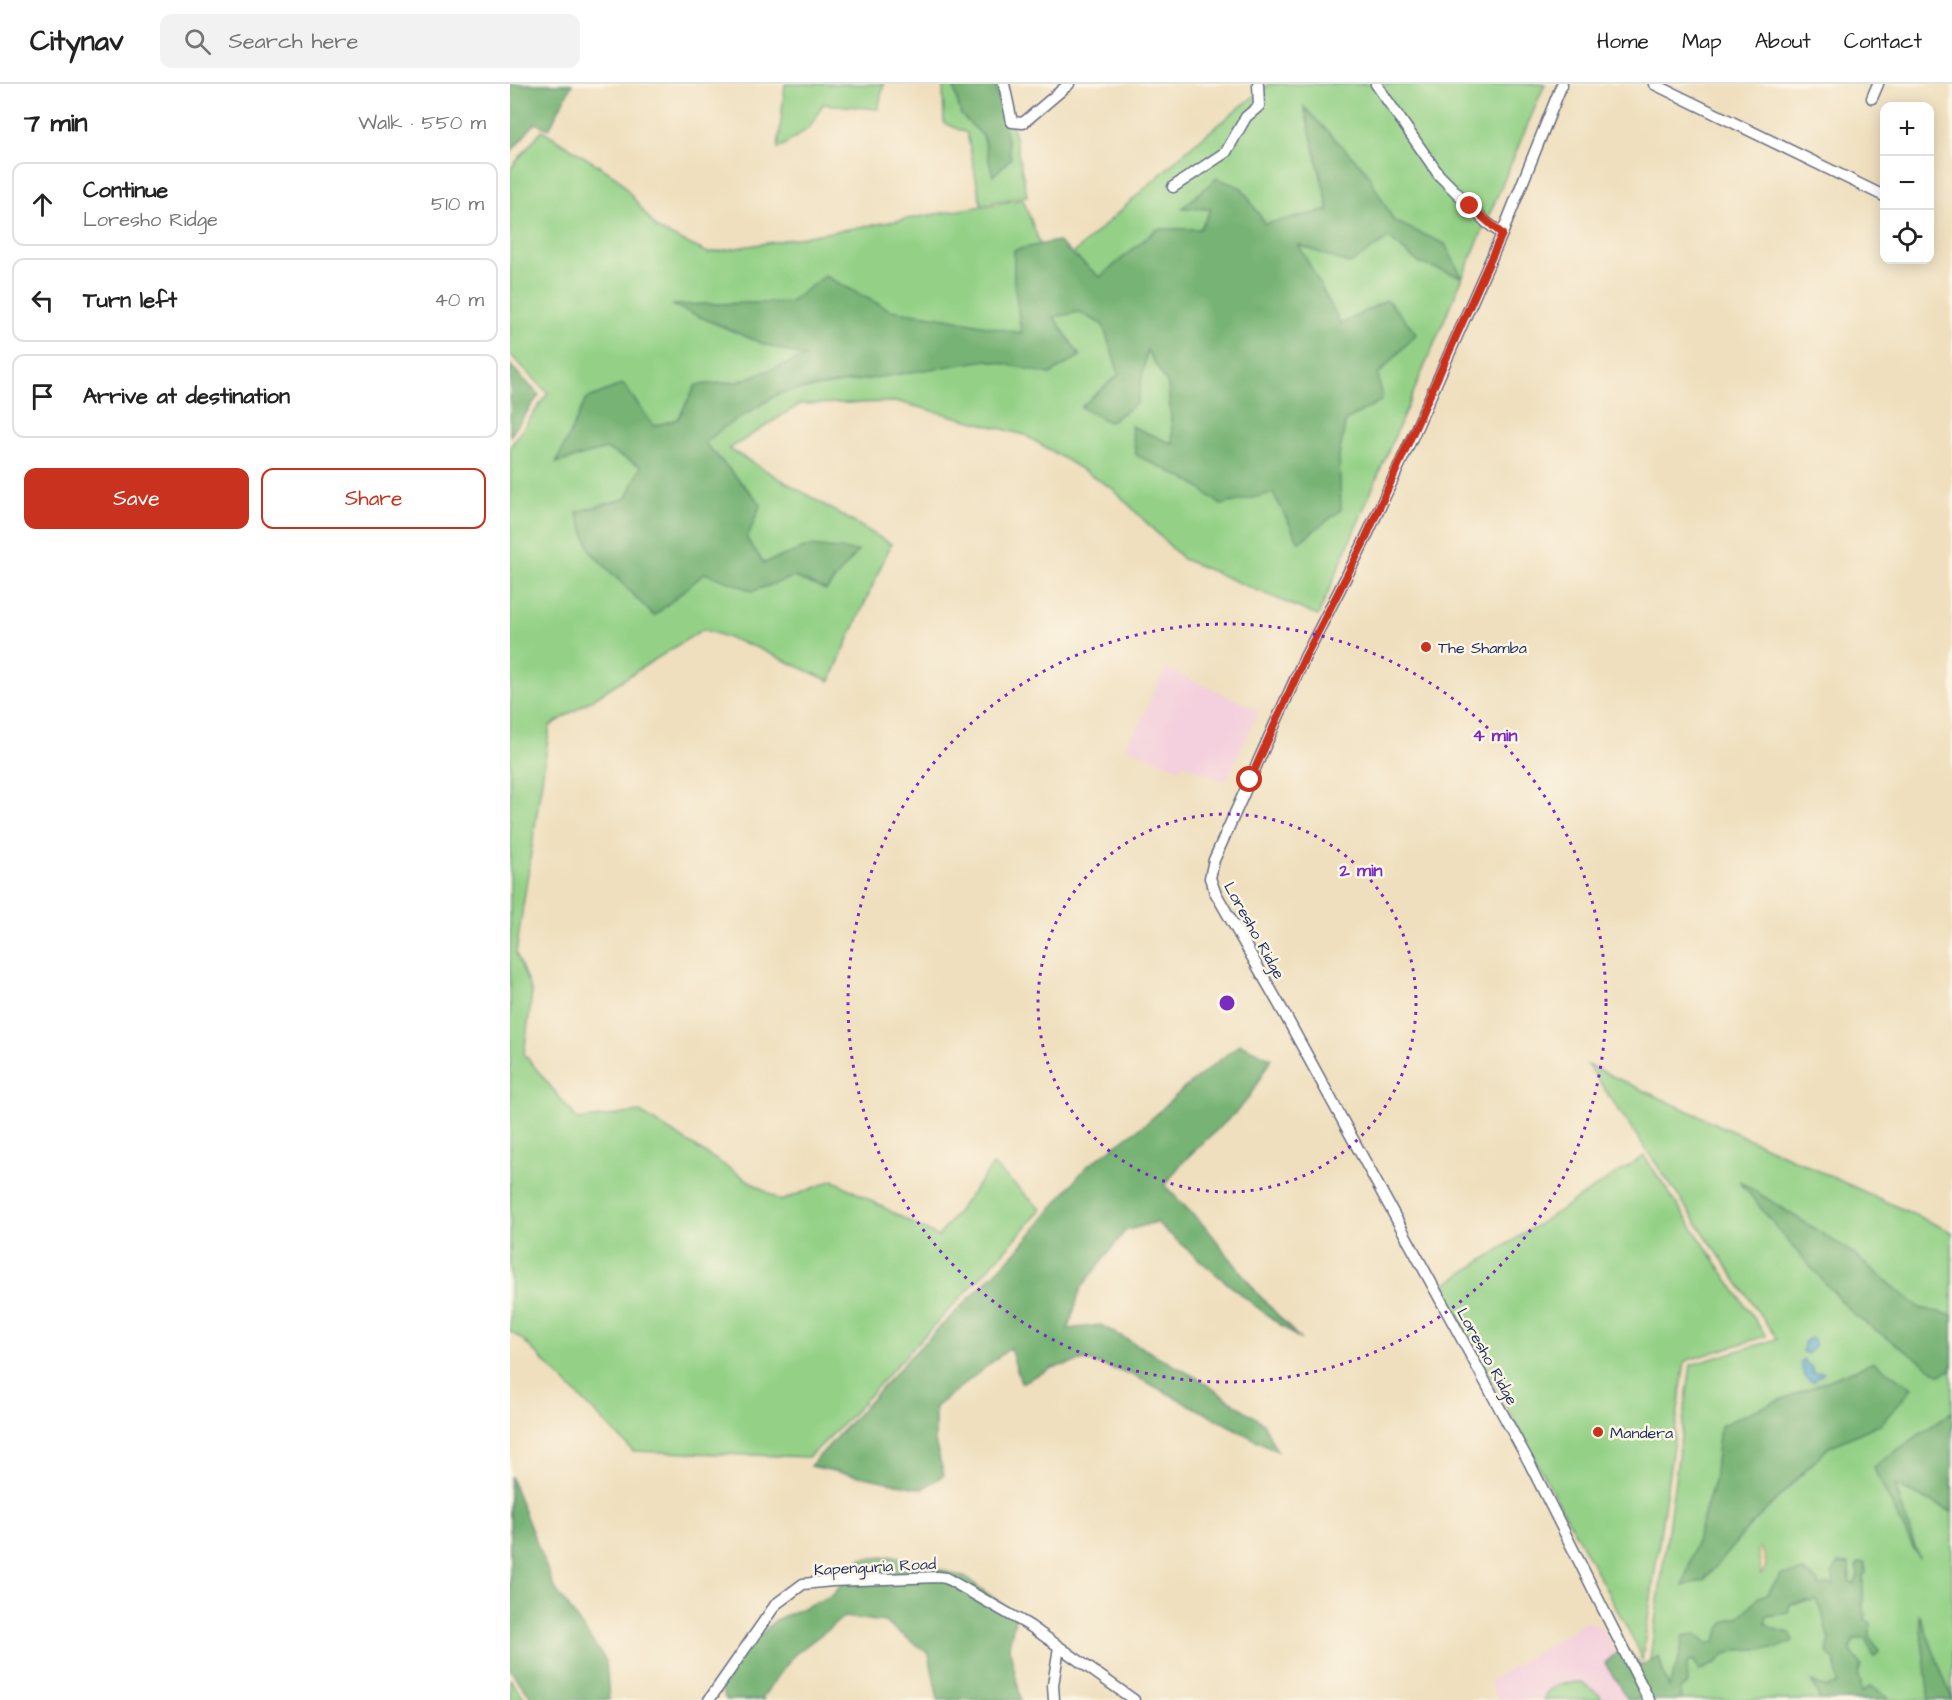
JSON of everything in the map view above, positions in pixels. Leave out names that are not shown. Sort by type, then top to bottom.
[{"type":"street","points":[[1004,84],[1012,122],[1023,123],[1069,84]]},
{"type":"street","points":[[1173,187],[1226,152],[1246,117],[1259,105],[1258,84]]},
{"type":"street","points":[[1376,84],[1439,175],[1486,222],[1502,234]]},
{"type":"street","name":"Loresho Ridge","points":[[1562,84],[1502,234],[1362,546],[1296,678],[1214,860],[1210,878],[1215,892],[1290,1024],[1529,1462],[1649,1700]]},
{"type":"street","points":[[1654,84],[1880,194]]},
{"type":"street","points":[[1872,98],[1878,84]]},
{"type":"street","name":"Kapenguria Road","points":[[709,1700],[776,1604],[803,1584],[938,1577],[946,1578],[1030,1626],[1134,1700]]},
{"type":"street","points":[[1054,1700],[1053,1685],[1059,1647]]},
{"type":"shaded area","points":[[1165,668],[1259,710],[1225,782],[1183,763],[1179,769],[1126,747],[1136,732]]},
{"type":"shaded area","points":[[1586,1622],[1601,1627],[1639,1700],[1498,1700],[1490,1681]]},
{"type":"green space","points":[[510,84],[572,84],[549,129],[535,123],[510,153]]},
{"type":"green space","points":[[785,84],[884,84],[878,109],[823,104],[809,128],[778,149]]},
{"type":"green space","points":[[943,84],[1004,84],[1027,196],[981,204],[967,133],[944,123]]},
{"type":"green space","points":[[953,84],[995,84],[1011,158],[993,176],[983,136],[961,115]]},
{"type":"green space","points":[[1269,84],[1545,84],[1318,616],[1183,559],[1112,488],[1025,435],[899,402],[800,404],[729,449],[891,544],[830,681],[755,647],[703,629],[550,726],[516,953],[532,993],[524,1054],[578,1120],[640,1112],[781,1201],[833,1180],[938,1237],[993,1165],[1041,1209],[992,1265],[846,1420],[808,1457],[633,1451],[524,1341],[510,1331],[510,447],[548,393],[510,354],[510,169],[542,130],[618,178],[657,229],[708,253],[1023,199],[1051,274],[1188,149]]},
{"type":"green space","points":[[1304,107],[1366,171],[1394,221],[1445,244],[1462,277],[1419,263],[1389,238],[1350,264],[1299,245],[1341,324],[1387,300],[1417,333],[1378,375],[1382,400],[1346,420],[1339,456],[1341,510],[1299,542],[1273,493],[1221,505],[1193,483],[1136,455],[1131,426],[1173,444],[1168,385],[1147,350],[1137,403],[1109,422],[1081,407],[1119,374],[1103,325],[1079,312],[1054,317],[1080,356],[1050,374],[987,360],[780,393],[723,428],[705,443],[761,504],[747,539],[764,563],[810,546],[858,551],[826,590],[794,577],[753,591],[705,573],[654,616],[591,552],[577,512],[627,498],[641,466],[606,449],[556,463],[586,399],[623,384],[654,426],[678,419],[696,385],[737,382],[805,357],[761,343],[672,305],[790,302],[825,276],[890,310],[946,318],[1021,333],[1014,280],[1014,250],[1057,241],[1100,277],[1157,229],[1200,229],[1211,209],[1182,208],[1217,178],[1242,188],[1265,224],[1329,210]]},
{"type":"green space","points":[[510,365],[539,395],[510,436]]},
{"type":"green space","points":[[1240,1044],[1271,1058],[1241,1106],[1189,1156],[1165,1186],[1209,1231],[1258,1294],[1301,1340],[1227,1283],[1156,1222],[1125,1231],[1081,1288],[1068,1329],[1101,1325],[1197,1378],[1263,1423],[1277,1451],[1133,1375],[1085,1360],[1052,1368],[1021,1383],[1010,1348],[935,1407],[935,1442],[944,1475],[922,1489],[810,1466],[910,1357],[1016,1252],[1086,1167],[1148,1122],[1182,1090]]},
{"type":"green space","points":[[1588,1065],[1952,1232],[1952,1700],[1660,1700],[1648,1673],[1691,1365],[1777,1339]]},
{"type":"green space","points":[[1644,1156],[1766,1336],[1685,1361],[1642,1661],[1638,1648],[1441,1287]]},
{"type":"green space","points":[[1739,1181],[1847,1249],[1920,1308],[1952,1315],[1952,1369],[1940,1375],[1854,1315],[1786,1239]]},
{"type":"green space","points":[[1874,1362],[1912,1388],[1882,1423],[1829,1447],[1749,1527],[1704,1580],[1683,1586],[1714,1481],[1720,1426]]},
{"type":"green space","points":[[1952,1412],[1952,1512],[1895,1485],[1919,1559],[1873,1467]]},
{"type":"green space","points":[[510,1476],[554,1587],[606,1661],[609,1700],[533,1700],[510,1670]]},
{"type":"green space","points":[[895,1556],[966,1578],[1016,1614],[1009,1646],[1021,1700],[938,1700],[929,1654],[885,1622],[844,1617],[794,1655],[762,1698],[764,1700],[726,1700],[718,1680],[775,1620],[833,1595],[861,1559]]},
{"type":"green space","points":[[1865,1562],[1863,1609],[1866,1614],[1865,1619],[1870,1623],[1870,1637],[1879,1651],[1874,1657],[1866,1639],[1854,1639],[1850,1649],[1861,1666],[1858,1674],[1861,1693],[1870,1687],[1887,1697],[1887,1700],[1820,1700],[1812,1682],[1826,1688],[1838,1684],[1835,1661],[1827,1652],[1830,1639],[1822,1610],[1816,1600],[1790,1604],[1788,1613],[1766,1616],[1766,1624],[1773,1629],[1790,1633],[1793,1641],[1777,1648],[1738,1650],[1726,1654],[1716,1663],[1699,1671],[1694,1660],[1687,1663],[1688,1684],[1680,1689],[1681,1700],[1628,1700],[1605,1663],[1619,1651],[1630,1652],[1640,1666],[1659,1656],[1669,1687],[1680,1655],[1683,1636],[1696,1634],[1707,1644],[1716,1641],[1723,1624],[1739,1617],[1758,1597],[1767,1594],[1781,1575],[1804,1571],[1817,1581],[1819,1586],[1829,1584],[1834,1586],[1832,1574],[1839,1563],[1849,1564],[1850,1583],[1855,1584],[1858,1574],[1856,1567],[1859,1563]]},
{"type":"green space","points":[[1919,1613],[1952,1699],[1952,1700],[1929,1700]]},
{"type":"green space","points":[[510,1679],[526,1700],[510,1700]]},
{"type":"green space","points":[[1581,1682],[1600,1695],[1602,1700],[1543,1700],[1553,1687]]},
{"type":"sand","points":[[1758,1549],[1762,1549],[1766,1563],[1764,1572],[1761,1574]]},
{"type":"water","points":[[1811,1338],[1815,1344],[1808,1354],[1803,1352],[1804,1342]]},
{"type":"water","points":[[1803,1359],[1812,1368],[1813,1374],[1824,1373],[1813,1382],[1809,1381],[1800,1363]]},
{"type":"place","name":"The Shamba","points":[[1426,647]]},
{"type":"place","name":"Mandera","points":[[1598,1432]]},
{"type":"route","points":[[1250,780],[1305,657],[1340,592],[1412,438],[1502,234],[1470,206]]}]
